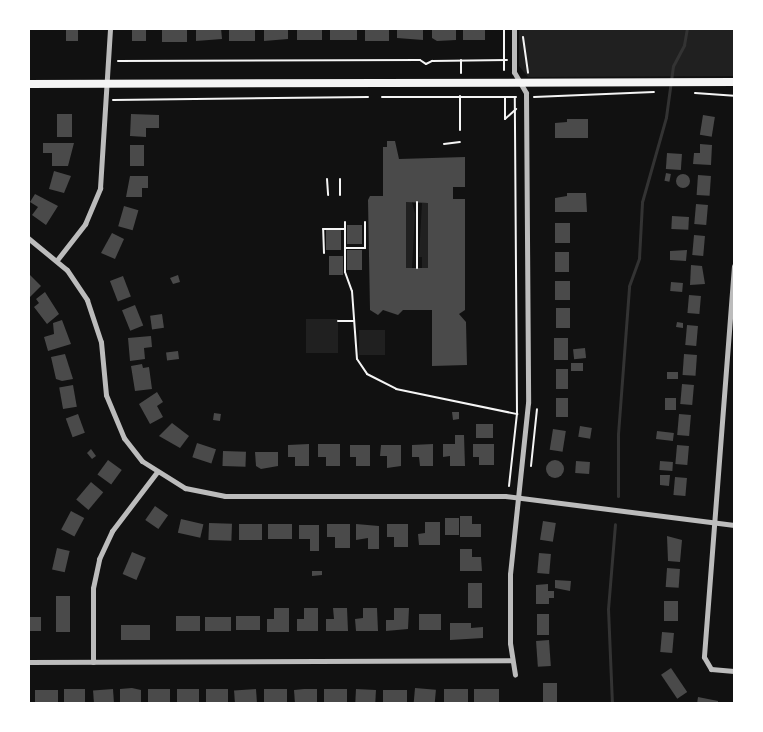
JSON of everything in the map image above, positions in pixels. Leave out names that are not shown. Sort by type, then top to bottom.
[{"type":"main road","points":[[28,84],[735,82]]},
{"type":"street","points":[[57,260],[85,224],[100,188],[110,28]]},
{"type":"street","points":[[514,28],[514,72],[526,93],[528,403],[510,574],[512,660],[515,675]]},
{"type":"street","points":[[28,238],[57,260],[78,285],[94,316],[101,342],[106,395],[116,423],[135,452],[157,472],[185,488],[225,496],[518,497],[735,525]]},
{"type":"street","points":[[735,266],[704,657],[707,666],[715,671],[735,671]]},
{"type":"street","points":[[726,382],[735,382]]},
{"type":"street","points":[[93,662],[93,588],[99,559],[112,531],[157,472]]},
{"type":"street","points":[[28,662],[512,660]]},
{"type":"path","points":[[504,28],[504,70]]},
{"type":"path","points":[[523,28],[528,61]]},
{"type":"path","points":[[118,61],[420,60],[426,64],[432,61],[504,60]]},
{"type":"path","points":[[535,97],[644,96],[655,92]]},
{"type":"path","points":[[688,92],[735,96]]},
{"type":"path","points":[[112,100],[368,97]]},
{"type":"path","points":[[382,97],[515,97],[517,414],[509,486]]},
{"type":"path","points":[[460,97],[460,130]]},
{"type":"path","points":[[505,97],[505,119],[516,109]]},
{"type":"path","points":[[444,144],[460,142]]},
{"type":"path","points":[[327,179],[328,195]]},
{"type":"path","points":[[339,179],[340,195]]},
{"type":"path","points":[[417,202],[417,267]]},
{"type":"path","points":[[345,222],[345,248],[357,359],[375,381],[517,414]]},
{"type":"path","points":[[345,248],[365,248],[365,222]]},
{"type":"path","points":[[324,253],[323,229],[345,229]]},
{"type":"path","points":[[338,321],[354,321]]},
{"type":"shaded area","points":[[519,29],[734,29],[734,76],[528,77],[519,66]]},
{"type":"shaded area","points":[[406,202],[412,202],[415,214],[412,268],[406,268]]},
{"type":"shaded area","points":[[422,203],[428,203],[428,268],[422,268],[422,257],[419,257]]},
{"type":"shaded area","points":[[306,319],[338,319],[338,353],[306,353]]},
{"type":"shaded area","points":[[359,330],[385,330],[385,355],[359,355]]},
{"type":"building","points":[[66,28],[78,28],[78,41],[66,41]]},
{"type":"building","points":[[132,28],[146,28],[146,41],[132,41]]},
{"type":"building","points":[[162,28],[187,28],[187,42],[162,42]]},
{"type":"building","points":[[196,28],[221,28],[222,39],[196,41]]},
{"type":"building","points":[[229,28],[255,28],[255,41],[229,41]]},
{"type":"building","points":[[264,28],[288,28],[288,39],[264,41]]},
{"type":"building","points":[[297,28],[322,28],[322,40],[297,40]]},
{"type":"building","points":[[330,28],[357,28],[357,40],[330,40]]},
{"type":"building","points":[[365,28],[389,28],[389,41],[365,41]]},
{"type":"building","points":[[397,28],[423,28],[423,40],[397,38]]},
{"type":"building","points":[[432,28],[456,28],[456,40],[437,41],[432,38]]},
{"type":"building","points":[[463,28],[485,28],[485,40],[463,40]]},
{"type":"building","points":[[57,114],[72,114],[72,137],[57,137]]},
{"type":"building","points":[[131,114],[159,115],[159,128],[146,128],[146,137],[130,136]]},
{"type":"building","points":[[703,115],[715,117],[712,137],[700,135]]},
{"type":"building","points":[[567,119],[588,119],[588,138],[555,138],[555,123],[567,122]]},
{"type":"building","points":[[387,141],[395,141],[399,159],[465,157],[465,187],[453,187],[453,199],[465,199],[465,310],[459,314],[466,322],[467,365],[432,366],[432,310],[403,310],[398,315],[383,310],[378,315],[370,310],[368,200],[370,196],[383,196],[383,147],[387,147]],"holes":[[[406,202],[428,203],[428,268],[406,268]]]},
{"type":"building","points":[[43,143],[74,143],[68,166],[52,166],[52,153],[43,153]]},
{"type":"building","points":[[700,144],[712,145],[711,165],[693,164],[694,153],[700,153]]},
{"type":"building","points":[[130,145],[144,145],[144,166],[130,166]]},
{"type":"building","points":[[667,153],[682,154],[681,170],[666,169]]},
{"type":"building","points":[[54,171],[71,176],[64,193],[49,189]]},
{"type":"building","points":[[666,173],[671,174],[669,182],[664,181]]},
{"type":"building","points":[[683,174],[688,176],[690,181],[688,186],[683,188],[678,186],[676,181],[678,176]]},
{"type":"building","points":[[698,175],[711,176],[710,196],[697,195]]},
{"type":"building","points":[[130,176],[148,176],[148,188],[142,188],[142,197],[126,197]]},
{"type":"building","points":[[567,193],[586,193],[587,212],[555,212],[555,198],[567,196]]},
{"type":"building","points":[[35,194],[58,206],[46,225],[32,215],[38,207],[30,202]]},
{"type":"building","points":[[696,204],[708,205],[706,225],[694,224]]},
{"type":"building","points":[[124,206],[138,210],[133,230],[118,226]]},
{"type":"building","points":[[672,216],[689,217],[688,230],[671,229]]},
{"type":"building","points":[[555,223],[570,223],[570,243],[555,243]]},
{"type":"building","points":[[347,225],[362,225],[362,244],[347,244]]},
{"type":"building","points":[[326,230],[341,230],[341,250],[326,250]]},
{"type":"building","points":[[112,233],[124,239],[115,259],[101,253]]},
{"type":"building","points":[[694,235],[705,236],[703,256],[692,255]]},
{"type":"building","points":[[347,250],[362,250],[362,270],[347,270]]},
{"type":"building","points":[[687,250],[686,261],[670,260],[670,251]]},
{"type":"building","points":[[555,252],[569,252],[569,272],[555,272]]},
{"type":"building","points":[[329,256],[343,256],[343,275],[329,275]]},
{"type":"building","points":[[691,265],[702,266],[705,284],[690,285]]},
{"type":"building","points":[[28,273],[41,286],[28,299]]},
{"type":"building","points":[[178,275],[180,282],[173,284],[170,278]]},
{"type":"building","points":[[123,276],[131,297],[118,302],[110,281]]},
{"type":"building","points":[[555,281],[570,281],[570,300],[555,300]]},
{"type":"building","points":[[671,282],[683,283],[682,292],[670,291]]},
{"type":"building","points":[[45,292],[59,314],[47,324],[34,307],[39,303],[36,299]]},
{"type":"building","points":[[689,295],[701,296],[699,314],[687,313]]},
{"type":"building","points":[[135,305],[143,325],[130,331],[122,310]]},
{"type":"building","points":[[556,308],[570,308],[570,328],[556,328]]},
{"type":"building","points":[[162,314],[164,328],[152,330],[150,316]]},
{"type":"building","points":[[62,320],[71,344],[48,351],[44,337],[54,334],[53,323]]},
{"type":"building","points":[[677,322],[683,323],[683,328],[676,327]]},
{"type":"building","points":[[687,325],[698,326],[696,346],[685,345]]},
{"type":"building","points":[[151,336],[152,347],[144,348],[145,359],[130,361],[128,338]]},
{"type":"building","points":[[554,338],[568,338],[568,360],[554,360]]},
{"type":"building","points":[[585,348],[586,358],[574,359],[573,349]]},
{"type":"building","points":[[178,351],[179,359],[167,360],[166,352]]},
{"type":"building","points":[[65,354],[73,379],[62,381],[56,379],[51,357]]},
{"type":"building","points":[[684,354],[697,355],[696,376],[683,375]]},
{"type":"building","points":[[571,363],[583,363],[583,371],[571,371]]},
{"type":"building","points":[[142,364],[143,368],[149,367],[152,389],[135,391],[131,366]]},
{"type":"building","points":[[556,369],[568,369],[568,389],[556,389]]},
{"type":"building","points":[[667,372],[678,372],[678,379],[667,379]]},
{"type":"building","points":[[682,384],[694,385],[692,405],[680,404]]},
{"type":"building","points":[[73,385],[77,407],[63,409],[59,387]]},
{"type":"building","points":[[157,392],[163,402],[157,406],[163,417],[150,424],[139,404]]},
{"type":"building","points":[[556,398],[568,398],[568,417],[556,417]]},
{"type":"building","points":[[665,398],[676,398],[676,410],[665,410]]},
{"type":"building","points":[[452,412],[459,412],[459,419],[453,420]]},
{"type":"building","points":[[214,413],[221,414],[220,421],[213,420]]},
{"type":"building","points":[[78,414],[85,433],[73,437],[66,418]]},
{"type":"building","points":[[679,414],[691,415],[689,436],[677,435]]},
{"type":"building","points":[[172,423],[189,436],[180,448],[159,436]]},
{"type":"building","points":[[476,424],[493,424],[493,438],[476,438]]},
{"type":"building","points":[[580,426],[592,428],[590,439],[578,437]]},
{"type":"building","points":[[553,429],[566,431],[563,452],[550,450]]},
{"type":"building","points":[[657,431],[674,433],[673,441],[656,439]]},
{"type":"building","points":[[455,435],[464,435],[465,466],[450,466],[450,456],[443,457],[443,444],[455,444]]},
{"type":"building","points":[[197,443],[216,449],[211,463],[192,457]]},
{"type":"building","points":[[309,444],[309,466],[295,466],[295,457],[288,457],[288,445]]},
{"type":"building","points":[[318,444],[340,444],[340,466],[326,466],[326,457],[318,457]]},
{"type":"building","points":[[433,444],[433,466],[420,466],[419,457],[412,457],[412,445]]},
{"type":"building","points":[[473,444],[494,444],[494,465],[479,465],[479,457],[473,457]]},
{"type":"building","points":[[350,445],[370,445],[370,466],[356,466],[356,457],[350,457]]},
{"type":"building","points":[[381,445],[401,445],[401,466],[387,468],[387,456],[380,456]]},
{"type":"building","points":[[677,445],[689,446],[687,465],[675,464]]},
{"type":"building","points":[[91,449],[96,456],[92,459],[87,453]]},
{"type":"building","points":[[223,451],[246,452],[245,467],[222,466]]},
{"type":"building","points":[[255,452],[278,452],[278,466],[261,469],[256,466]]},
{"type":"building","points":[[108,460],[122,470],[111,485],[97,475]]},
{"type":"building","points":[[555,460],[561,463],[564,469],[561,475],[555,478],[549,475],[546,469],[549,463]]},
{"type":"building","points":[[576,461],[590,462],[589,474],[575,473]]},
{"type":"building","points":[[660,461],[673,462],[672,471],[659,470]]},
{"type":"building","points":[[660,475],[670,475],[669,486],[660,485]]},
{"type":"building","points":[[675,477],[687,478],[685,496],[673,495]]},
{"type":"building","points":[[91,482],[103,492],[88,510],[76,500]]},
{"type":"building","points":[[155,506],[168,515],[158,529],[145,520]]},
{"type":"building","points":[[71,511],[84,518],[74,537],[61,530]]},
{"type":"building","points":[[460,516],[472,516],[472,524],[481,524],[481,537],[460,537]]},
{"type":"building","points":[[445,518],[459,518],[459,535],[445,535]]},
{"type":"building","points":[[181,519],[203,524],[200,538],[178,533]]},
{"type":"building","points":[[543,521],[556,523],[553,542],[540,540]]},
{"type":"building","points":[[425,522],[440,522],[440,545],[419,545],[418,534],[425,533]]},
{"type":"building","points":[[209,523],[232,524],[231,541],[208,540]]},
{"type":"building","points":[[239,524],[262,524],[262,540],[239,540]]},
{"type":"building","points":[[268,524],[292,524],[292,539],[268,539]]},
{"type":"building","points":[[327,524],[350,524],[350,548],[335,548],[335,537],[327,537]]},
{"type":"building","points":[[356,524],[379,526],[379,549],[368,549],[368,538],[356,540]]},
{"type":"building","points":[[387,524],[408,524],[408,547],[394,547],[394,537],[387,537]]},
{"type":"building","points":[[299,525],[319,525],[319,551],[310,551],[310,539],[299,539]]},
{"type":"building","points":[[667,536],[682,540],[680,562],[668,561]]},
{"type":"building","points":[[57,548],[70,551],[65,572],[52,569]]},
{"type":"building","points":[[460,549],[472,549],[472,557],[481,557],[482,571],[460,571]]},
{"type":"building","points":[[132,552],[146,558],[136,580],[123,574]]},
{"type":"building","points":[[539,553],[551,554],[549,574],[537,573]]},
{"type":"building","points":[[667,568],[680,569],[679,588],[666,587]]},
{"type":"building","points":[[312,571],[322,571],[322,575],[312,576]]},
{"type":"building","points":[[555,580],[571,581],[570,591],[555,588]]},
{"type":"building","points":[[468,583],[482,583],[482,608],[468,608]]},
{"type":"building","points":[[548,584],[548,591],[554,591],[554,598],[549,598],[549,604],[536,604],[536,585]]},
{"type":"building","points":[[56,596],[70,596],[70,632],[56,632]]},
{"type":"building","points":[[664,601],[678,601],[678,621],[664,621]]},
{"type":"building","points":[[274,608],[289,608],[289,632],[267,632],[267,619],[274,619]]},
{"type":"building","points":[[304,608],[318,608],[318,631],[297,631],[297,619],[304,619]]},
{"type":"building","points":[[333,608],[347,608],[348,631],[326,631],[326,619],[334,619]]},
{"type":"building","points":[[363,608],[377,608],[378,631],[356,631],[355,619],[363,618]]},
{"type":"building","points":[[394,608],[409,608],[408,629],[386,631],[386,620],[394,620]]},
{"type":"building","points":[[419,614],[441,614],[441,630],[419,630]]},
{"type":"building","points":[[537,614],[549,614],[549,635],[537,635]]},
{"type":"building","points":[[176,616],[200,616],[200,631],[176,631]]},
{"type":"building","points":[[236,616],[260,616],[260,630],[236,630]]},
{"type":"building","points":[[28,617],[41,617],[41,631],[28,631]]},
{"type":"building","points":[[205,617],[231,617],[231,631],[205,631]]},
{"type":"building","points":[[450,623],[471,623],[471,628],[483,627],[483,638],[450,640]]},
{"type":"building","points":[[121,625],[150,625],[150,640],[121,640]]},
{"type":"building","points":[[662,632],[674,633],[672,653],[660,652]]},
{"type":"building","points":[[549,640],[551,666],[538,667],[536,641]]},
{"type":"building","points":[[671,668],[687,692],[677,699],[661,675]]},
{"type":"building","points":[[543,683],[557,683],[557,704],[543,704]]},
{"type":"building","points":[[415,688],[436,690],[435,704],[414,704]]},
{"type":"building","points":[[64,689],[85,689],[85,704],[64,704]]},
{"type":"building","points":[[113,689],[114,704],[94,704],[93,690]]},
{"type":"building","points":[[120,689],[141,690],[141,704],[120,704]]},
{"type":"building","points":[[148,689],[170,689],[170,704],[148,704]]},
{"type":"building","points":[[177,689],[199,689],[199,704],[177,704]]},
{"type":"building","points":[[206,689],[228,689],[228,704],[206,704]]},
{"type":"building","points":[[256,689],[257,704],[235,704],[234,691]]},
{"type":"building","points":[[264,689],[287,689],[287,704],[264,704]]},
{"type":"building","points":[[317,689],[317,704],[295,704],[294,690]]},
{"type":"building","points":[[324,689],[347,689],[347,704],[324,704]]},
{"type":"building","points":[[356,689],[376,690],[375,704],[355,703]]},
{"type":"building","points":[[444,689],[468,689],[468,704],[444,704]]},
{"type":"building","points":[[474,689],[499,689],[499,703],[474,703]]},
{"type":"building","points":[[35,690],[58,690],[58,704],[35,704]]},
{"type":"building","points":[[383,690],[407,690],[407,704],[383,704]]},
{"type":"building","points":[[698,697],[718,701],[718,704],[697,704]]},
{"type":"waterway","points":[[618,496],[618,434],[629,286],[639,258],[642,202],[666,117],[673,66],[684,45],[687,28]]},
{"type":"waterway","points":[[612,704],[608,609],[615,524]]}]
